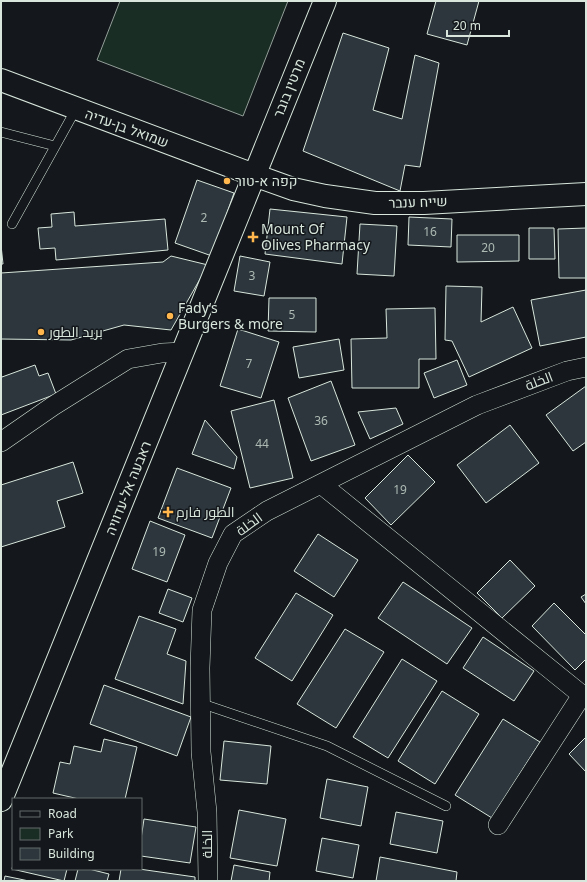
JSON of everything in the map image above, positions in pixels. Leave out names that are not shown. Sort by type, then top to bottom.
[{"type":"street","name":"מרטין בובר","points":[[254,175],[325,1]]},
{"type":"street","name":"שמואל בן-עדיה","points":[[1,80],[254,175]]},
{"type":"street","name":"שייח ענבר","points":[[254,175],[301,191],[375,203],[424,203],[586,194]]},
{"type":"street","name":"ראבעה אל-עדוויה","points":[[1,800],[184,352],[254,175]]},
{"type":"street","points":[[1,442],[52,406],[128,359],[162,353],[184,352]]},
{"type":"street","name":"الخلة","points":[[208,881],[207,812],[201,752],[200,703],[202,610],[218,562],[233,534],[267,511],[477,405],[568,371],[586,367]]},
{"type":"street","points":[[321,484],[582,695],[498,826]]},
{"type":"lane","points":[[12,224],[76,109]]},
{"type":"lane","points":[[1,132],[55,146]]},
{"type":"lane","points":[[200,703],[327,746],[446,806]]},
{"type":"green space","points":[[120,1],[288,1],[243,116],[97,60]]},
{"type":"building","points":[[436,1],[479,1],[467,45],[427,34]]},
{"type":"building","points":[[343,33],[389,48],[373,110],[402,119],[415,55],[439,63],[420,167],[405,165],[400,191],[303,151]]},
{"type":"building","points":[[197,180],[234,193],[212,256],[175,243]]},
{"type":"building","points":[[270,209],[347,217],[342,264],[265,254]]},
{"type":"building","points":[[74,212],[75,226],[165,219],[168,250],[56,260],[55,248],[40,249],[38,228],[52,227],[51,214]]},
{"type":"building","points":[[409,217],[452,219],[451,247],[408,245]]},
{"type":"building","points":[[360,224],[397,226],[394,276],[357,274]]},
{"type":"building","points":[[529,228],[554,228],[555,259],[529,259]]},
{"type":"building","points":[[586,228],[586,278],[559,278],[558,229]]},
{"type":"building","points":[[457,235],[519,235],[519,261],[457,262]]},
{"type":"building","points":[[1,245],[3,264],[1,264]]},
{"type":"building","points":[[171,256],[208,265],[171,330],[124,325],[71,340],[1,339],[1,273],[163,262]]},
{"type":"building","points":[[240,256],[270,262],[264,296],[234,291]]},
{"type":"building","points":[[446,286],[482,287],[481,322],[513,307],[532,348],[469,377],[452,341],[445,340]]},
{"type":"building","points":[[586,290],[586,337],[540,346],[531,300]]},
{"type":"building","points":[[269,298],[316,298],[316,332],[268,331]]},
{"type":"building","points":[[435,308],[436,359],[419,359],[419,388],[352,388],[351,339],[387,338],[386,309]]},
{"type":"building","points":[[238,329],[279,342],[261,398],[220,386]]},
{"type":"building","points":[[339,339],[344,370],[299,378],[293,347]]},
{"type":"building","points":[[457,360],[467,385],[434,398],[424,373]]},
{"type":"building","points":[[35,365],[39,376],[48,373],[56,394],[1,415],[1,375],[2,377]]},
{"type":"building","points":[[331,381],[355,445],[311,461],[288,398]]},
{"type":"building","points":[[586,386],[586,442],[573,451],[546,415]]},
{"type":"building","points":[[274,400],[293,478],[250,488],[231,411]]},
{"type":"building","points":[[396,408],[403,424],[370,439],[358,412]]},
{"type":"building","points":[[205,420],[237,457],[234,469],[192,454]]},
{"type":"building","points":[[510,425],[539,463],[486,503],[457,465]]},
{"type":"building","points":[[408,455],[435,482],[391,525],[365,498]]},
{"type":"building","points":[[73,462],[83,493],[57,501],[65,527],[1,547],[1,485]]},
{"type":"building","points":[[177,468],[231,488],[212,538],[158,518]]},
{"type":"building","points":[[150,521],[185,535],[167,582],[132,569]]},
{"type":"building","points":[[318,534],[358,560],[334,597],[294,571]]},
{"type":"building","points":[[510,560],[535,586],[502,618],[477,593]]},
{"type":"building","points":[[403,582],[472,628],[447,664],[378,618]]},
{"type":"building","points":[[168,589],[192,598],[183,622],[159,613]]},
{"type":"building","points":[[296,593],[333,615],[292,681],[255,658]]},
{"type":"building","points":[[586,594],[586,604],[581,597]]},
{"type":"building","points":[[554,603],[586,635],[586,659],[575,670],[532,626]]},
{"type":"building","points":[[139,616],[176,629],[167,654],[186,661],[183,704],[115,679]]},
{"type":"building","points":[[345,629],[384,652],[336,728],[297,704]]},
{"type":"building","points":[[483,637],[534,671],[514,701],[463,668]]},
{"type":"building","points":[[402,659],[437,681],[388,758],[353,737]]},
{"type":"building","points":[[104,685],[191,717],[177,756],[90,724]]},
{"type":"building","points":[[442,691],[479,714],[435,784],[398,761]]},
{"type":"building","points":[[503,719],[540,742],[492,818],[455,795]]},
{"type":"building","points":[[586,737],[586,772],[569,754]]},
{"type":"building","points":[[104,739],[137,747],[125,798],[75,798],[53,793],[60,762],[70,764],[74,746],[101,752]]},
{"type":"building","points":[[224,741],[271,746],[267,784],[220,780]]},
{"type":"building","points":[[327,779],[368,787],[361,826],[320,818]]},
{"type":"building","points":[[239,810],[286,819],[277,866],[230,858]]},
{"type":"building","points":[[396,812],[443,821],[437,853],[390,844]]},
{"type":"building","points":[[144,819],[196,827],[190,863],[142,856],[142,832]]},
{"type":"building","points":[[322,838],[359,845],[353,878],[316,871]]},
{"type":"building","points":[[380,857],[457,872],[456,881],[376,881]]},
{"type":"building","points":[[234,865],[270,872],[269,881],[231,881]]},
{"type":"building","points":[[142,869],[195,877],[195,881],[119,881],[121,870]]},
{"type":"building","points":[[16,870],[67,870],[64,881]]},
{"type":"building","points":[[78,870],[93,870],[109,874],[107,881],[75,881]]},
{"type":"building","points":[[5,876],[29,881],[4,881]]},
{"type":"place","name":"קפה א-טור","points":[[227,181]]},
{"type":"place","name":"Mount Of Olives Pharmacy","points":[[253,237]]},
{"type":"place","name":"Fady‘s Burgers & more","points":[[170,316]]},
{"type":"place","name":"بريد الطور","points":[[41,332]]},
{"type":"place","name":"الطور فارم","points":[[168,512]]}]
